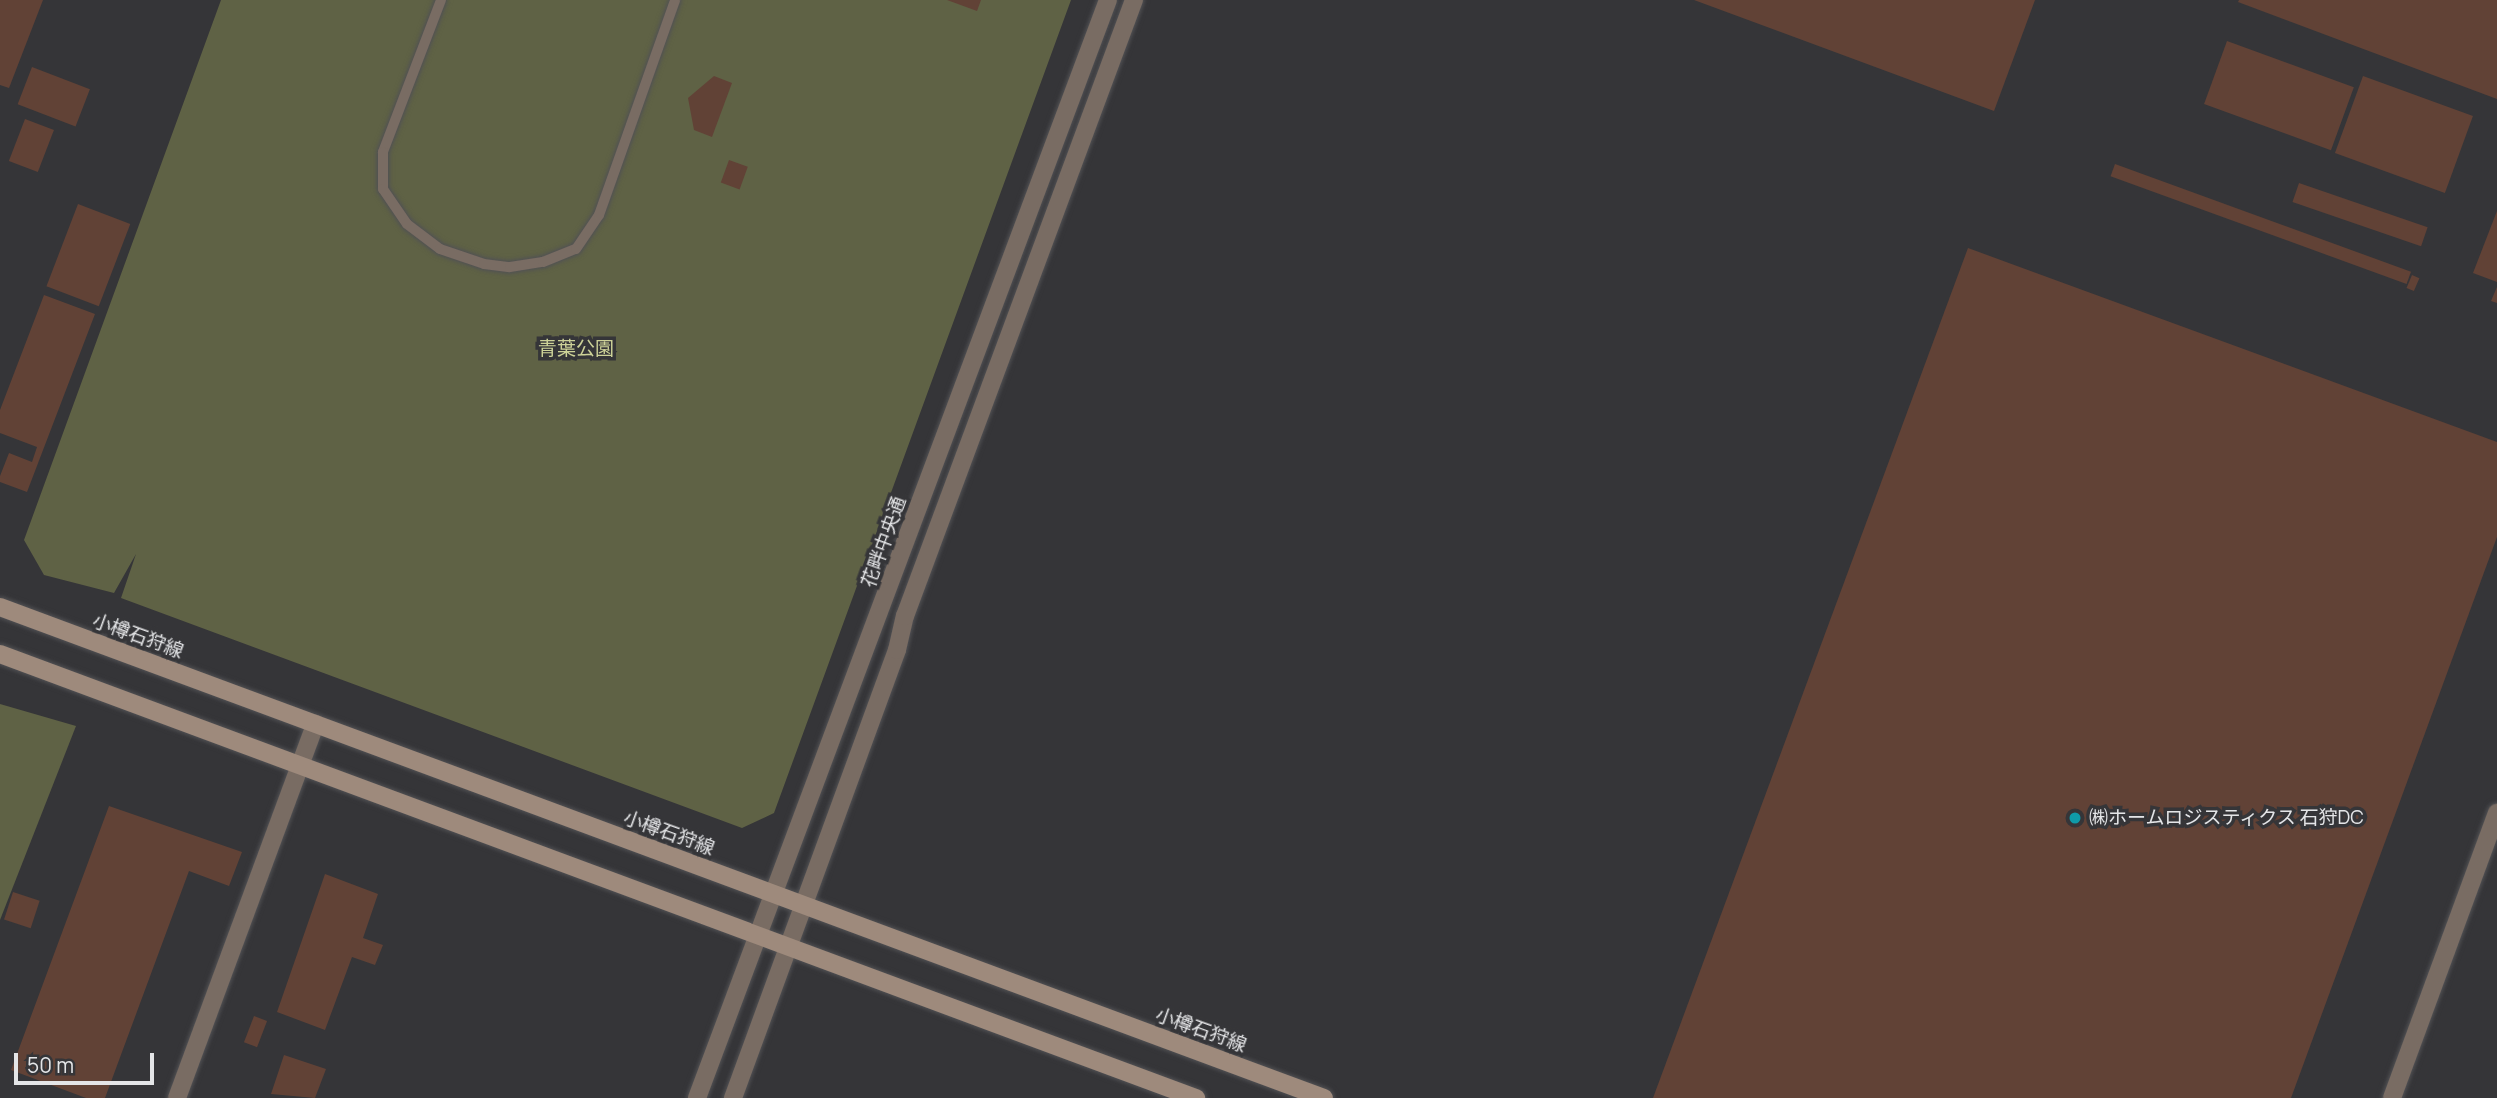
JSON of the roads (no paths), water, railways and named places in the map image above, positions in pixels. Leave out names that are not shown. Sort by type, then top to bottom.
[{"type":"main road","name":"小樽石狩線","points":[[0,607],[1324,1098]]},
{"type":"main road","points":[[0,654],[1196,1098]]},
{"type":"street","name":"花畔中央通","points":[[697,1098],[771,893],[873,633],[1108,0]]},
{"type":"street","points":[[733,1098],[897,650],[905,616],[1134,0]]},
{"type":"street","points":[[177,1098],[315,724]]},
{"type":"street","points":[[2392,1098],[2497,813]]},
{"type":"lane","points":[[441,0],[383,152],[383,189],[407,224],[440,249],[484,264],[510,267],[544,262],[576,249],[598,215],[675,0]]},
{"type":"place","name":"㈱ホームロジスティクス 石狩DC","points":[[2075,818]]},
{"type":"park label","name":"青葉公園","points":[[576,349]]}]
